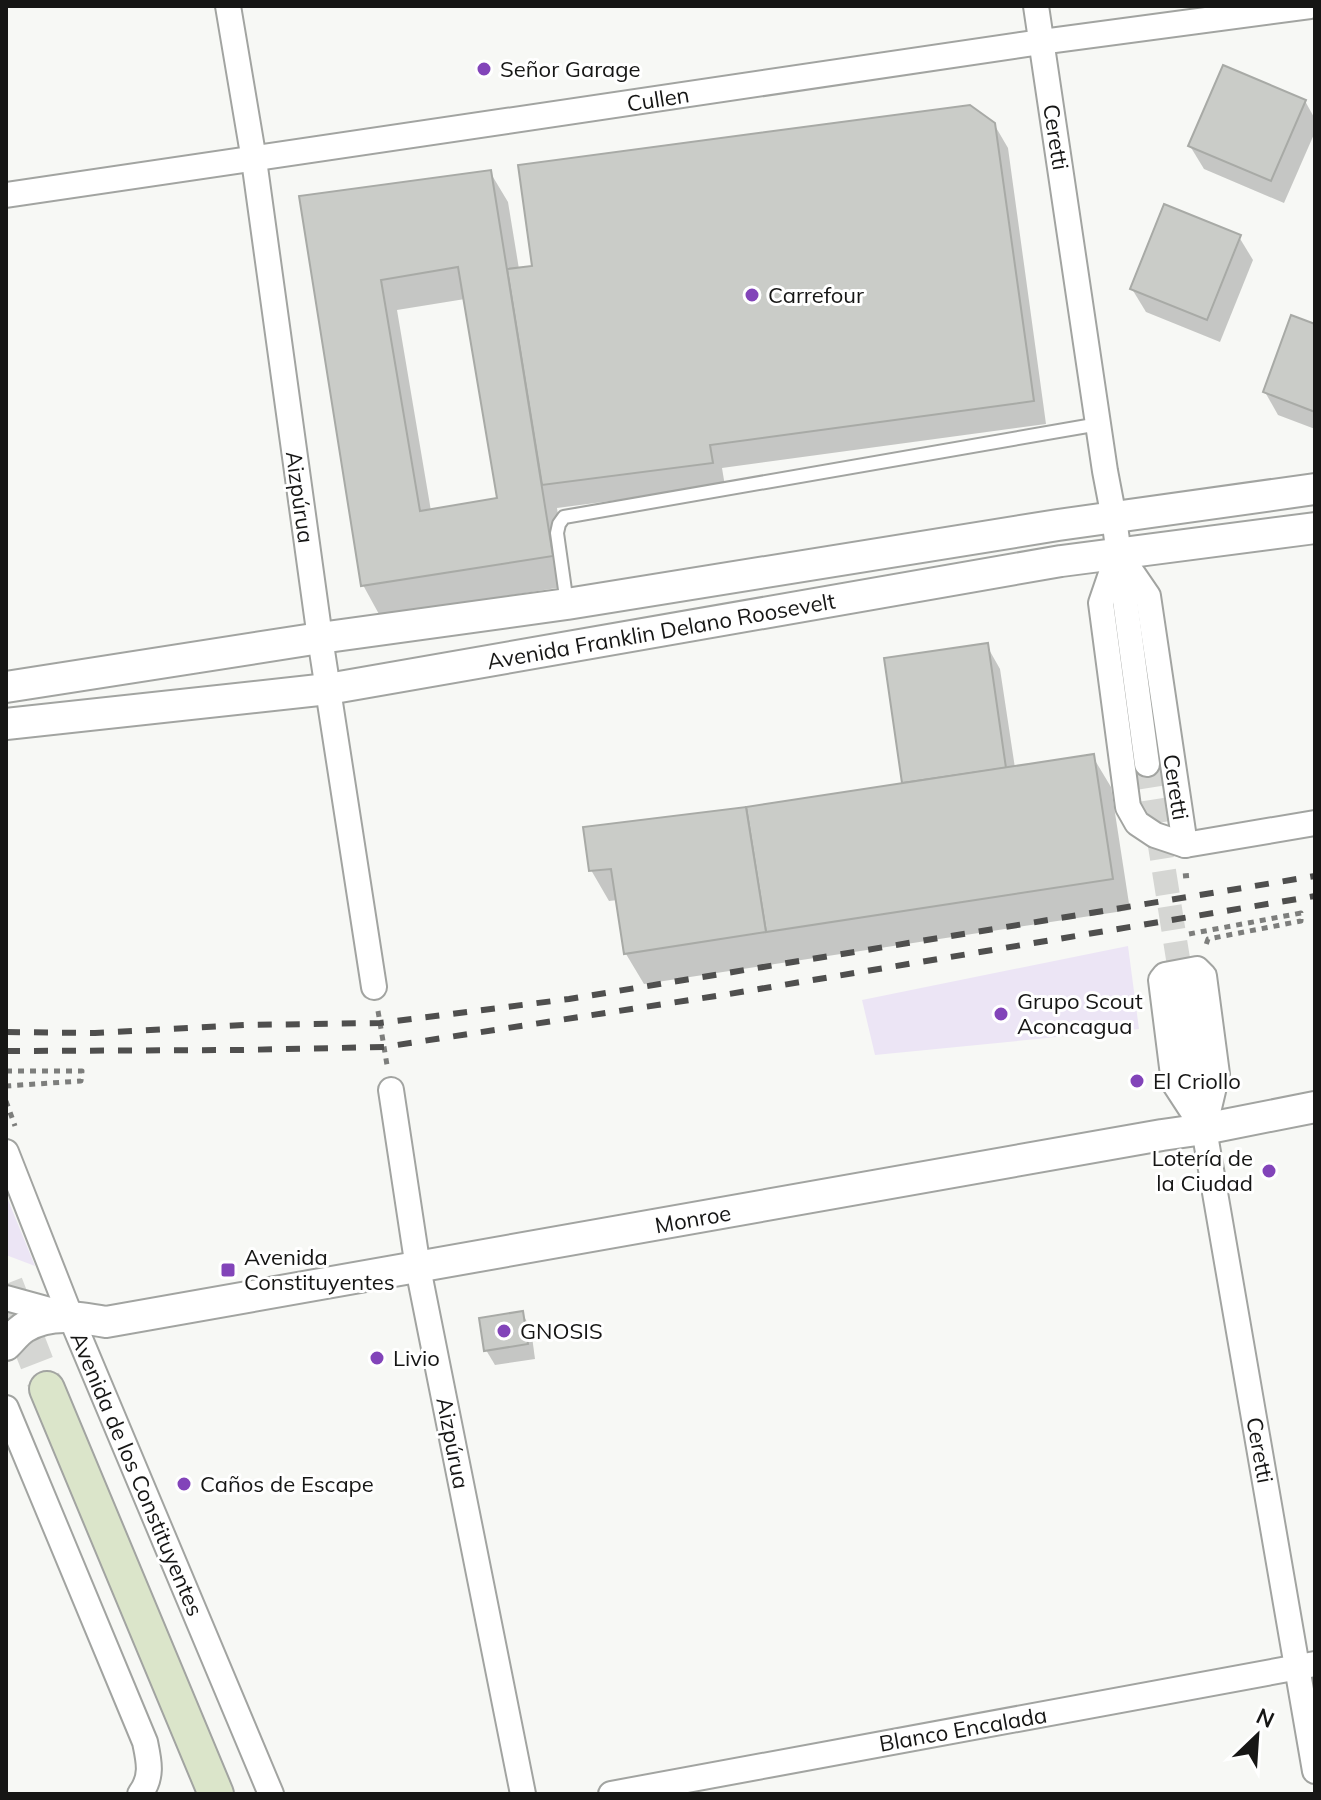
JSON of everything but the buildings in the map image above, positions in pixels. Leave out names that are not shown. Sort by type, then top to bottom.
[{"type":"main road","points":[[47,1389],[216,1794]]},
{"type":"street","name":"Aizpúrua","points":[[228,6],[254,160],[320,638],[374,987]]},
{"type":"street","name":"Ceretti","points":[[1036,6],[1114,518],[1147,764]]},
{"type":"street","name":"Cullen","points":[[6,195],[1041,42],[1310,6]]},
{"type":"street","name":"Avenida Franklin Delano Roosevelt","points":[[6,687],[1315,489]]},
{"type":"street","name":"Avenida Franklin Delano Roosevelt","points":[[6,724],[328,689],[1061,561],[1315,528]]},
{"type":"street","name":"Ceretti","points":[[1118,553],[1148,596],[1185,845],[1155,835],[1137,823],[1128,807],[1101,603],[1118,553]]},
{"type":"street","points":[[1185,845],[1315,823]]},
{"type":"street","name":"Ceretti","points":[[1204,1129],[1217,1074],[1204,976],[1165,975],[1161,980],[1174,1083],[1204,1129],[1306,1665],[1315,1771]]},
{"type":"street","name":"Aizpúrua","points":[[391,1090],[418,1268],[523,1794]]},
{"type":"street","name":"Monroe","points":[[70,1315],[106,1322],[1315,1107]]},
{"type":"street","name":"Avenida de los Constituyentes","points":[[6,1152],[70,1315],[271,1794]]},
{"type":"street","points":[[6,1298],[70,1315]]},
{"type":"street","points":[[6,1345],[24,1328],[45,1319],[70,1315]]},
{"type":"street","points":[[6,1408],[145,1742],[150,1766],[147,1785],[140,1794]]},
{"type":"street","name":"Blanco Encalada","points":[[611,1794],[1306,1665]]},
{"type":"lane","points":[[567,604],[557,533],[564,517],[1099,424]]},
{"type":"path","points":[[1189,934],[1301,913],[1301,921],[1208,939],[1190,977]]},
{"type":"path","points":[[374,987],[391,1090]]},
{"type":"path","points":[[6,1071],[82,1071],[81,1081],[6,1086]]},
{"type":"shaded area","name":"Grupo Scout Aconcagua","points":[[1128,946],[1139,1029],[875,1055],[862,1000]]},
{"type":"shaded area","points":[[6,1195],[35,1266],[6,1255]]},
{"type":"tunnel","points":[[1147,764],[1182,984]]},
{"type":"tunnel","points":[[6,1284],[47,1389]]},
{"type":"railway","points":[[6,1032],[95,1033],[245,1025],[380,1023],[569,999],[1315,876]]},
{"type":"railway","points":[[6,1051],[384,1047],[729,994],[1315,896]]},
{"type":"place","name":"Señor Garage","points":[[484,69]]},
{"type":"place","name":"Carrefour","points":[[752,295]]},
{"type":"place","name":"Grupo Scout Aconcagua","points":[[1001,1014]]},
{"type":"place","name":"El Criollo","points":[[1137,1081]]},
{"type":"place","name":"Lotería de la Ciudad","points":[[1269,1171]]},
{"type":"place","name":"Avenida Constituyentes","points":[[228,1270]]},
{"type":"place","name":"GNOSIS","points":[[504,1331]]},
{"type":"place","name":"Livio","points":[[377,1358]]},
{"type":"place","name":"Caños de Escape","points":[[184,1484]]}]
